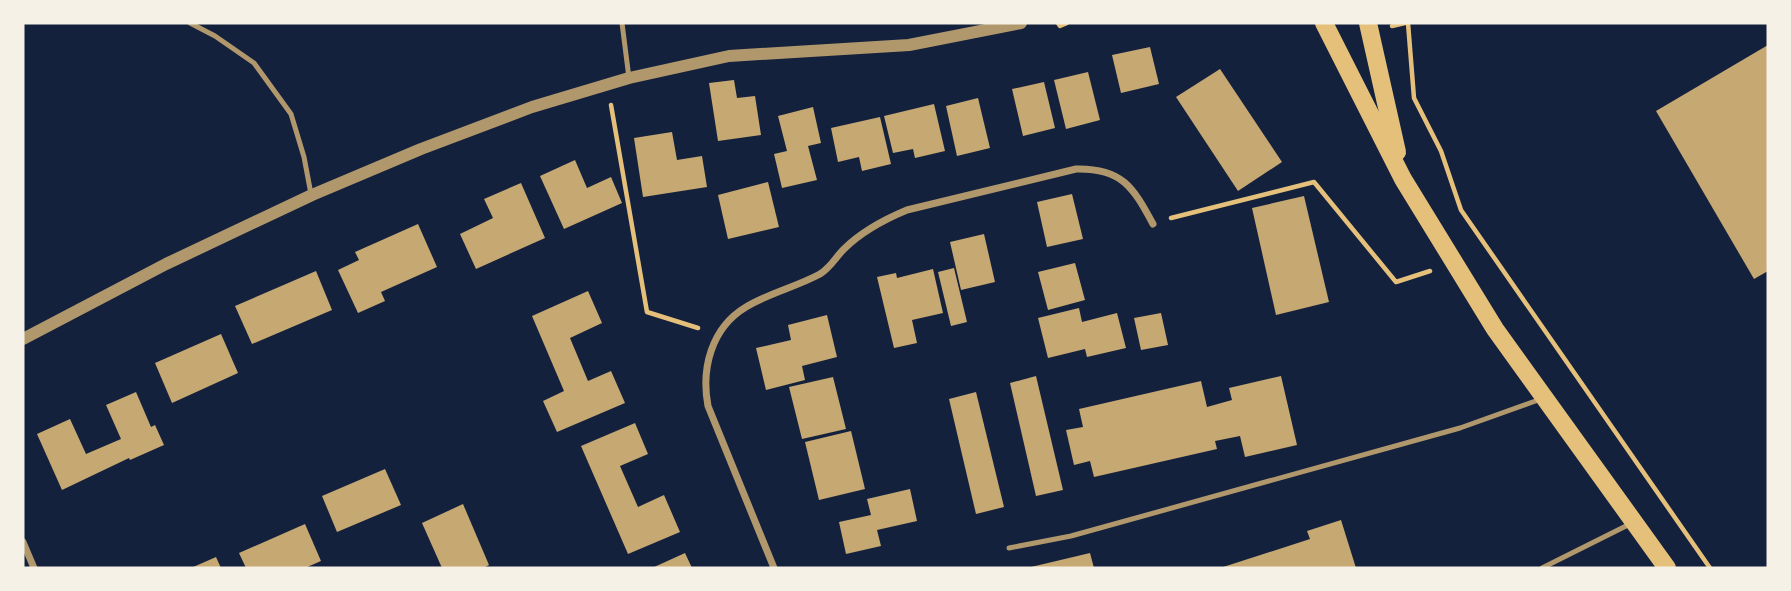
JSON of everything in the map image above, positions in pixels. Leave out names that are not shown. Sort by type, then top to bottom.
[{"type":"main road","points":[[1324,23],[1403,179],[1495,329],[1667,568]]},
{"type":"main road","points":[[1368,23],[1403,179]]},
{"type":"street","points":[[23,340],[166,264],[312,195],[421,149],[532,107],[629,78],[729,56],[909,45],[1021,23]]},
{"type":"street","points":[[774,568],[708,406],[705,388],[710,351],[730,320],[745,308],[820,274],[870,227],[907,210],[1076,169],[1111,173],[1130,186],[1136,191],[1153,224]]},
{"type":"street","points":[[23,542],[34,568]]},
{"type":"lane","points":[[190,23],[215,36],[254,63],[291,114],[312,195]]},
{"type":"lane","points":[[622,23],[629,78]]},
{"type":"lane","points":[[1009,548],[1071,536],[1460,428],[1544,398]]},
{"type":"lane","points":[[1542,568],[1633,523]]},
{"type":"path","points":[[1058,23],[1060,26],[1067,23]]},
{"type":"path","points":[[1408,23],[1414,98],[1441,151],[1461,210],[1710,568]]},
{"type":"path","points":[[607,84],[647,312],[719,334]]},
{"type":"path","points":[[1153,224],[1211,206],[1314,182],[1396,282],[1455,263]]},
{"type":"building","points":[[1768,45],[1768,271],[1754,279],[1656,111]]},
{"type":"building","points":[[1150,47],[1159,84],[1121,93],[1112,55]]},
{"type":"building","points":[[1220,69],[1282,162],[1238,191],[1176,97]]},
{"type":"building","points":[[1088,72],[1100,120],[1066,129],[1054,80]]},
{"type":"building","points":[[734,80],[737,98],[755,96],[761,135],[718,141],[709,83]]},
{"type":"building","points":[[1044,82],[1055,128],[1023,136],[1012,89]]},
{"type":"building","points":[[978,98],[990,148],[957,156],[946,106]]},
{"type":"building","points":[[934,104],[945,151],[915,158],[913,149],[893,153],[884,116]]},
{"type":"building","points":[[813,107],[821,143],[808,146],[817,180],[782,188],[774,154],[787,151],[778,116]]},
{"type":"building","points":[[880,117],[891,164],[862,171],[859,157],[838,162],[831,128]]},
{"type":"building","points":[[672,132],[677,160],[702,156],[707,187],[643,197],[634,138]]},
{"type":"building","points":[[575,160],[587,188],[611,177],[622,203],[564,229],[540,176]]},
{"type":"building","points":[[768,182],[779,227],[728,239],[718,195]]},
{"type":"building","points":[[521,183],[545,238],[476,269],[460,234],[493,218],[484,199]]},
{"type":"building","points":[[1072,194],[1083,239],[1047,247],[1037,202]]},
{"type":"building","points":[[1304,196],[1329,302],[1276,315],[1252,208]]},
{"type":"building","points":[[418,224],[437,267],[381,292],[385,301],[358,313],[338,270],[359,260],[355,252]]},
{"type":"building","points":[[984,234],[995,282],[961,290],[950,242]]},
{"type":"building","points":[[1075,263],[1085,300],[1048,310],[1038,272]]},
{"type":"building","points":[[954,268],[967,322],[951,326],[938,272]]},
{"type":"building","points":[[933,269],[943,313],[912,320],[917,343],[894,348],[877,277],[896,273],[897,278]]},
{"type":"building","points":[[316,271],[332,310],[252,344],[235,306]]},
{"type":"building","points":[[588,291],[602,323],[570,338],[588,381],[611,371],[625,403],[557,432],[543,401],[564,391],[532,316]]},
{"type":"building","points":[[1079,308],[1082,322],[1117,313],[1126,348],[1087,357],[1085,349],[1048,358],[1038,318]]},
{"type":"building","points":[[1161,313],[1168,345],[1141,350],[1134,318]]},
{"type":"building","points":[[827,315],[837,357],[802,366],[805,380],[766,390],[756,348],[791,340],[788,325]]},
{"type":"building","points":[[221,334],[238,373],[172,403],[155,363]]},
{"type":"building","points":[[1036,376],[1063,490],[1036,496],[1010,383]]},
{"type":"building","points":[[1281,376],[1297,445],[1245,457],[1240,436],[1215,441],[1217,449],[1094,477],[1090,461],[1074,465],[1066,430],[1083,427],[1079,409],[1201,381],[1207,407],[1232,400],[1229,388]]},
{"type":"building","points":[[833,377],[846,429],[802,439],[789,387]]},
{"type":"building","points":[[136,392],[151,427],[155,425],[164,445],[130,460],[129,458],[62,490],[37,434],[70,419],[86,454],[121,439],[106,405]]},
{"type":"building","points":[[976,392],[1004,507],[976,514],[949,399]]},
{"type":"building","points":[[635,423],[648,454],[620,466],[638,507],[664,495],[680,532],[628,554],[581,446]]},
{"type":"building","points":[[851,431],[865,489],[819,500],[805,442]]},
{"type":"building","points":[[385,469],[401,505],[337,532],[322,496]]},
{"type":"building","points":[[910,489],[917,521],[877,530],[881,546],[846,554],[839,522],[871,515],[867,499]]},
{"type":"building","points":[[463,504],[489,565],[483,568],[442,568],[422,523]]},
{"type":"building","points":[[1341,520],[1356,568],[1220,568],[1310,539],[1307,531]]},
{"type":"building","points":[[305,524],[321,561],[305,568],[246,568],[239,553]]},
{"type":"building","points":[[685,553],[692,568],[652,568]]},
{"type":"building","points":[[1090,553],[1094,568],[1031,568],[1031,567]]},
{"type":"building","points":[[216,557],[221,568],[191,568]]}]
